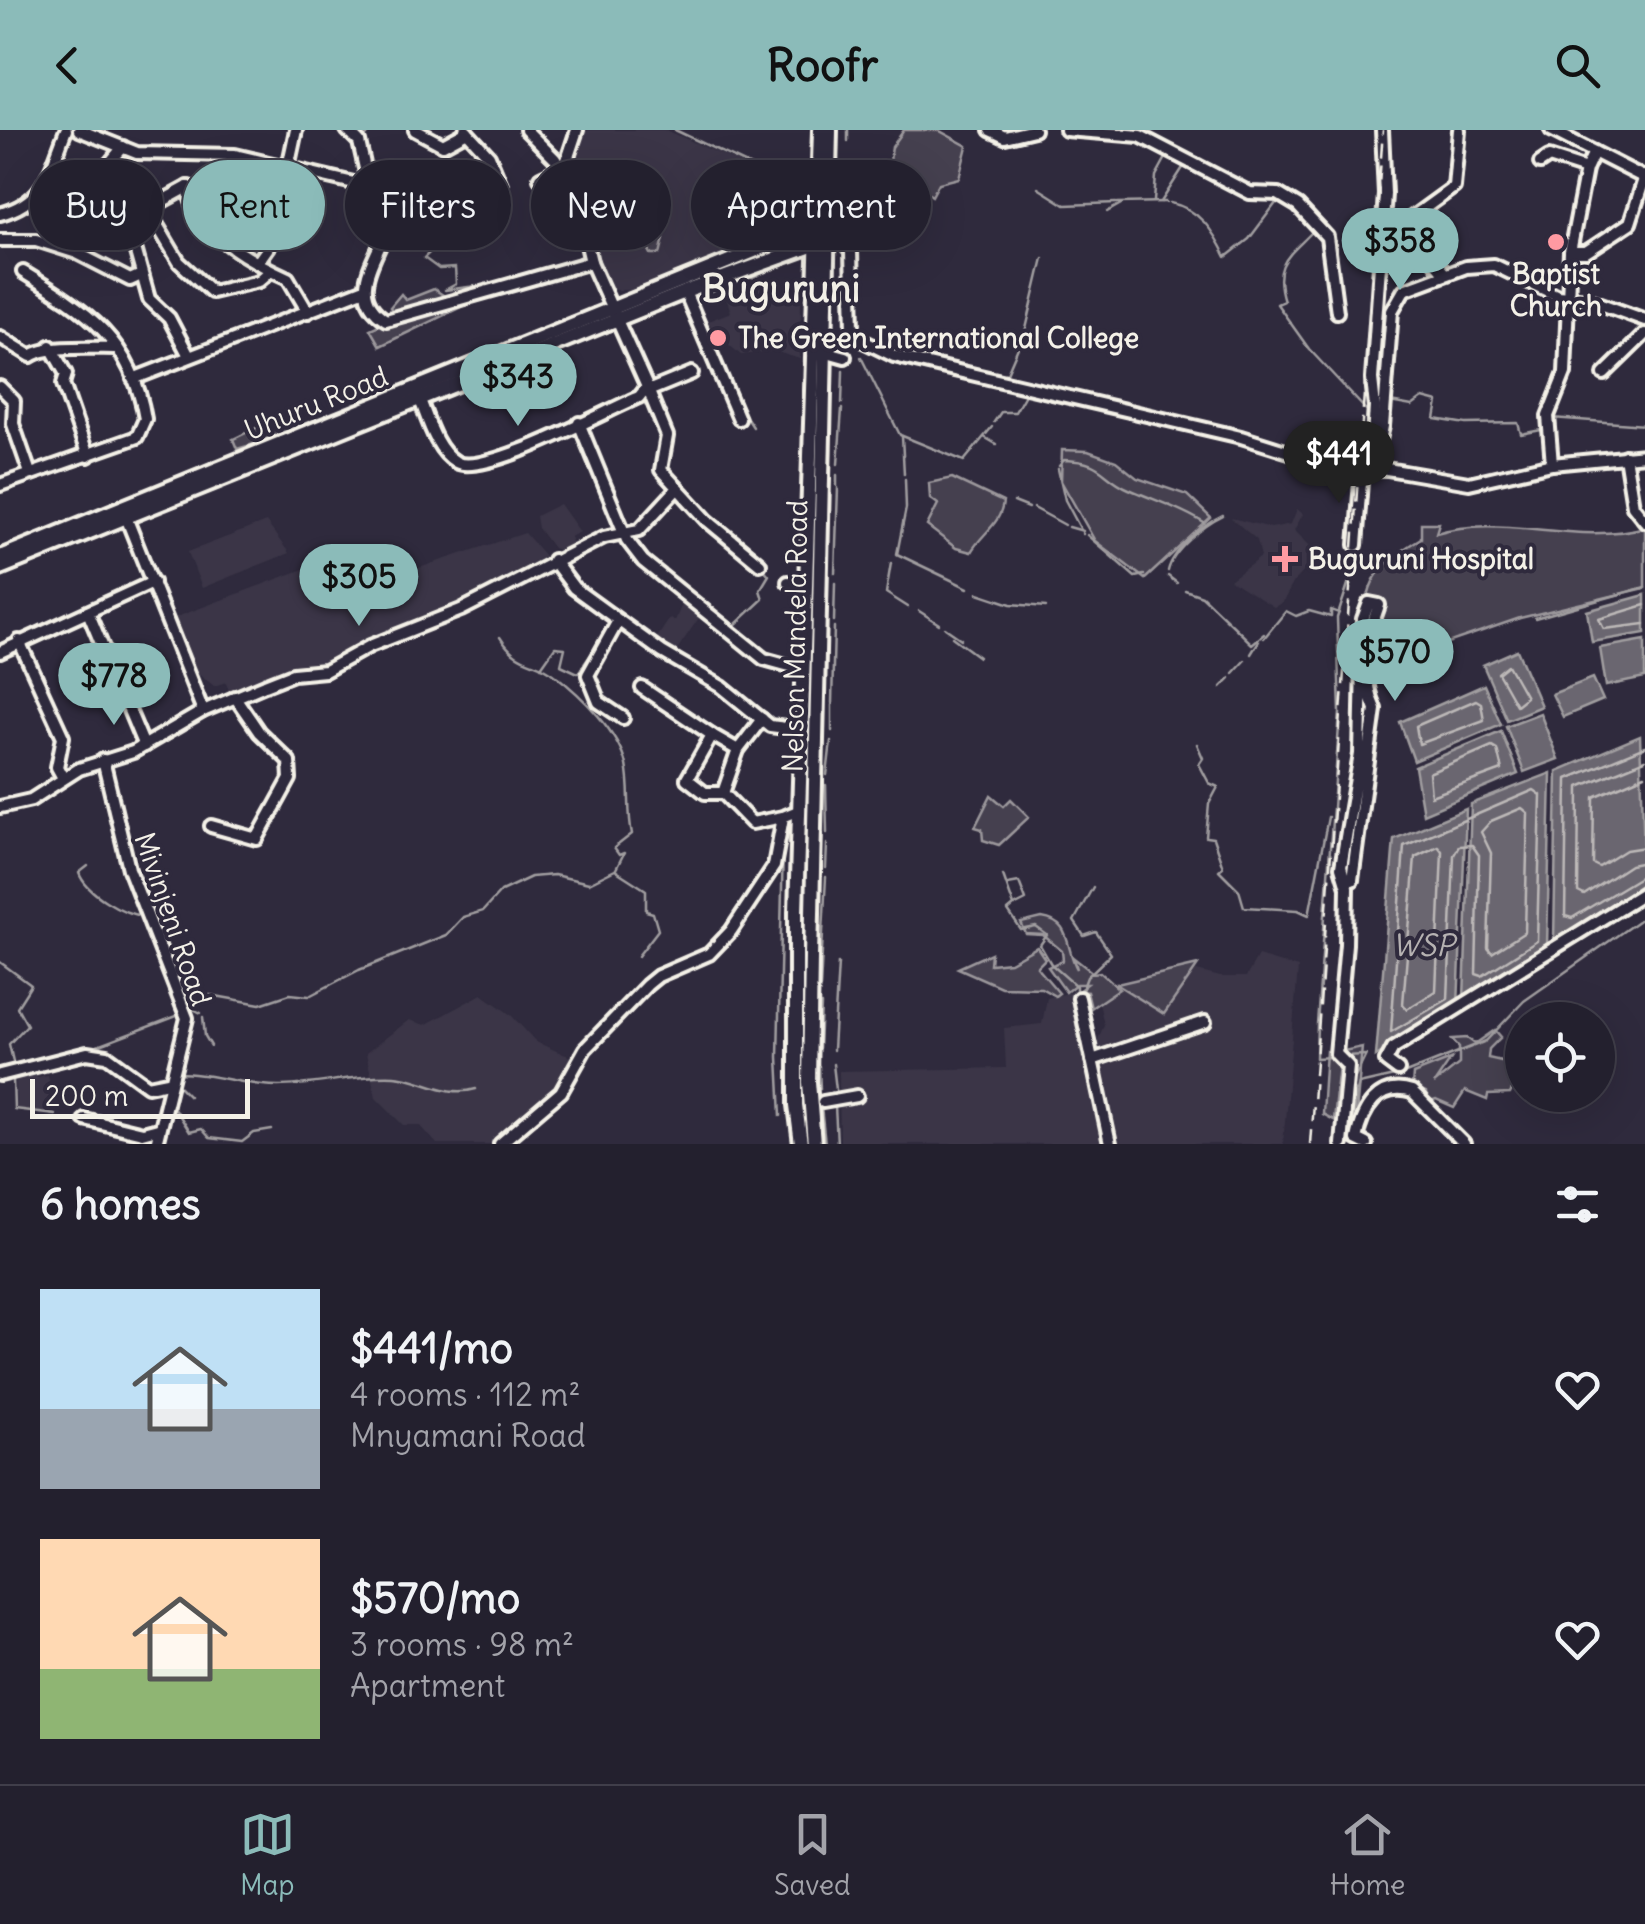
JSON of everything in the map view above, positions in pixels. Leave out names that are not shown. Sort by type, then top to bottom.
[{"type":"main road","name":"Nelson Mandela Road","points":[[820,130],[822,160]]},
{"type":"main road","name":"Nelson Mandela Road","points":[[829,160],[830,130]]},
{"type":"main road","name":"Uhuru Road","points":[[0,568],[615,314],[785,250]]},
{"type":"main road","name":"Uhuru Road","points":[[615,314],[685,292],[793,250]]},
{"type":"main road","name":"Nelson Mandela Road","points":[[800,1144],[795,1059],[800,810],[817,277],[823,250]]},
{"type":"main road","name":"Nelson Mandela Road","points":[[814,1144],[809,1082],[827,250]]},
{"type":"main road","points":[[782,255],[800,260],[817,277]]},
{"type":"main road","name":"Uhuru Road","points":[[0,557],[125,514],[384,415],[418,394]]},
{"type":"street","points":[[0,214],[20,209],[45,188],[66,130]]},
{"type":"street","points":[[79,130],[123,147],[162,155],[235,154],[254,160]]},
{"type":"street","points":[[288,160],[296,130]]},
{"type":"street","points":[[347,130],[359,142],[363,160]]},
{"type":"street","points":[[359,142],[369,130]]},
{"type":"street","points":[[415,130],[443,145],[466,131],[490,160]]},
{"type":"street","points":[[526,130],[554,160]]},
{"type":"street","points":[[564,160],[576,130]]},
{"type":"street","points":[[990,130],[1004,137],[1034,130]]},
{"type":"street","points":[[1066,130],[1140,136],[1250,193],[1278,194],[1298,206],[1328,237],[1337,312]]},
{"type":"street","points":[[1356,544],[1375,407],[1372,379],[1385,194],[1382,130]]},
{"type":"street","points":[[1445,274],[1403,224],[1454,187],[1459,130]]},
{"type":"street","points":[[1551,130],[1571,133],[1594,152],[1644,177],[1630,222],[1586,252],[1570,252]]},
{"type":"street","points":[[123,147],[104,170],[110,201],[136,252],[149,299],[169,318],[189,356]]},
{"type":"street","points":[[1552,464],[1548,416],[1565,373],[1570,252],[1586,169],[1594,152]]},
{"type":"street","points":[[1540,162],[1549,157],[1586,169]]},
{"type":"street","points":[[163,235],[179,262],[212,292],[260,281],[269,272]]},
{"type":"street","points":[[0,240],[36,240],[77,253],[130,280],[140,274]]},
{"type":"street","points":[[242,250],[269,272],[290,280],[308,312]]},
{"type":"street","points":[[258,262],[268,250]]},
{"type":"street","points":[[376,250],[367,266],[365,289],[377,314],[390,320],[441,302],[591,262]]},
{"type":"street","points":[[588,250],[640,365],[666,436],[660,470],[760,564]]},
{"type":"street","points":[[850,250],[851,312],[857,338],[912,361],[1241,438],[1322,464],[1469,483],[1552,464],[1645,455]]},
{"type":"street","points":[[1369,469],[1383,426],[1394,302],[1404,290],[1445,274],[1494,265],[1566,298],[1587,299],[1645,320]]},
{"type":"street","points":[[0,485],[88,456],[142,431],[144,410],[133,379],[92,315],[23,272]]},
{"type":"street","points":[[133,379],[365,289]]},
{"type":"street","points":[[685,292],[739,419]]},
{"type":"street","points":[[1604,374],[1645,334]]},
{"type":"street","points":[[0,337],[31,356],[50,346],[90,351],[116,348]]},
{"type":"street","points":[[50,346],[66,374],[62,384],[88,456]]},
{"type":"street","points":[[827,352],[845,357]]},
{"type":"street","points":[[418,394],[444,452],[463,466],[511,454],[639,397],[648,389],[692,373]]},
{"type":"street","points":[[0,387],[14,402],[12,424],[30,473]]},
{"type":"street","points":[[579,423],[624,532],[642,561],[764,659],[804,670]]},
{"type":"street","points":[[1625,456],[1633,506],[1645,521]]},
{"type":"street","points":[[0,807],[32,800],[63,778],[144,746],[235,697],[293,674],[325,671],[370,646],[461,610],[553,560],[642,528],[677,489]]},
{"type":"street","points":[[125,514],[203,711]]},
{"type":"street","points":[[553,560],[574,588],[722,687],[770,726],[802,736],[817,732]]},
{"type":"street","points":[[0,652],[153,582]]},
{"type":"street","points":[[1341,1144],[1348,1066],[1336,1056],[1336,1041],[1375,709],[1368,692],[1366,640],[1379,605],[1369,603],[1362,619],[1360,754],[1348,845],[1341,868],[1347,888],[1346,944]]},
{"type":"street","points":[[88,612],[144,746]]},
{"type":"street","points":[[618,621],[588,676],[599,702],[623,718]]},
{"type":"street","points":[[20,641],[63,738],[58,767],[63,778]]},
{"type":"street","points":[[642,688],[738,750]]},
{"type":"street","points":[[210,826],[257,839],[290,779],[289,761],[260,732],[235,697]]},
{"type":"street","points":[[723,793],[738,750],[762,719]]},
{"type":"street","points":[[712,736],[687,779],[705,792],[723,793],[752,824],[785,822],[800,810]]},
{"type":"street","name":"Mivinjeni Road","points":[[103,760],[129,869],[187,1018],[168,1082],[156,1144]]},
{"type":"street","points":[[500,1144],[561,1092],[584,1049],[647,985],[658,976],[709,954],[731,931],[774,866],[785,822]]},
{"type":"street","points":[[1348,845],[1352,880]]},
{"type":"street","points":[[1402,1088],[1398,1070],[1386,1062],[1393,1048],[1645,892]]},
{"type":"street","points":[[1079,998],[1110,1144]]},
{"type":"street","points":[[1092,1060],[1205,1022]]},
{"type":"street","points":[[0,1076],[87,1053],[107,1056],[148,1086],[168,1082]]},
{"type":"street","points":[[1366,1144],[1356,1140],[1362,1117],[1388,1090],[1398,1070]]},
{"type":"street","points":[[1388,1090],[1402,1088],[1412,1092],[1464,1144]]},
{"type":"street","points":[[823,1102],[857,1096]]},
{"type":"street","points":[[84,1119],[142,1133],[154,1134],[157,1128]]},
{"type":"shaded area","points":[[577,130],[666,130],[734,160],[691,160],[691,250],[732,250],[712,262],[636,290],[614,290],[593,250],[671,250],[671,160],[563,160]]},
{"type":"shaded area","points":[[904,130],[938,130],[967,146],[959,178],[939,183],[932,196],[931,160],[890,160],[892,147]]},
{"type":"shaded area","points":[[755,282],[801,297],[800,359],[774,351],[741,355],[714,332],[708,321],[731,312],[725,294]]},
{"type":"shaded area","points":[[434,289],[461,307],[380,346],[370,329],[397,317],[390,307],[401,294],[406,300]]},
{"type":"shaded area","points":[[296,414],[299,421],[295,432],[237,449],[233,439],[277,418],[281,421]]},
{"type":"shaded area","points":[[1062,450],[1088,451],[1116,461],[1137,478],[1187,495],[1211,518],[1145,579],[1095,541],[1061,481]]},
{"type":"shaded area","points":[[952,478],[1003,502],[995,522],[971,552],[956,548],[927,526],[938,504],[930,498],[929,483]]},
{"type":"shaded area","points":[[560,504],[580,532],[570,537],[573,544],[562,551],[553,548],[538,528],[536,516]]},
{"type":"shaded area","name":"Buguruni Hospital","points":[[1297,509],[1303,514],[1294,530],[1319,555],[1293,583],[1283,602],[1274,607],[1230,580],[1261,557],[1257,540],[1231,518],[1271,528],[1291,524]]},
{"type":"shaded area","points":[[266,522],[289,553],[202,588],[188,552]]},
{"type":"shaded area","points":[[1421,523],[1439,523],[1436,533],[1488,526],[1593,533],[1645,527],[1645,588],[1520,618],[1430,649],[1370,644],[1366,608],[1373,581],[1392,559],[1421,538]]},
{"type":"shaded area","points":[[525,533],[545,556],[490,586],[492,592],[363,639],[364,644],[320,665],[292,671],[231,696],[226,682],[214,686],[191,667],[174,618],[330,559],[346,592]]},
{"type":"shaded area","points":[[684,599],[703,612],[676,651],[657,638],[670,618],[675,621]]},
{"type":"shaded area","points":[[991,795],[1004,806],[1011,799],[1029,817],[999,845],[983,840],[982,829],[975,827]]},
{"type":"shaded area","points":[[1052,920],[1063,930],[1077,969],[1074,958],[1093,973],[1100,972],[1119,989],[1091,1008],[1087,992],[1078,991],[1087,984],[1076,984],[1066,992],[1048,967],[1063,960],[1062,951],[1043,935],[1026,934],[1021,923]]},
{"type":"shaded area","points":[[1037,947],[1045,959],[1037,967],[1059,993],[1055,996],[1041,988],[1001,987],[958,968],[991,953],[990,964],[1010,962]]},
{"type":"shaded area","points":[[1258,956],[1298,968],[1283,1144],[1112,1144],[1094,1049],[1104,1025],[1095,985],[1104,975],[1114,985],[1143,984],[1197,971],[1220,977],[1246,977]]},
{"type":"shaded area","points":[[1198,965],[1164,1014],[1116,984],[1117,984]]},
{"type":"shaded area","points":[[1073,992],[1109,1144],[840,1144],[839,1071],[1006,1068],[1004,1028],[1042,1024],[1047,998]]},
{"type":"shaded area","points":[[482,994],[511,1015],[536,1042],[577,1060],[561,1091],[501,1144],[437,1144],[420,1125],[404,1125],[376,1097],[366,1053],[409,1020],[425,1025]]},
{"type":"shaded area","points":[[1495,1030],[1501,1037],[1489,1049],[1488,1058],[1505,1062],[1505,1094],[1488,1095],[1487,1100],[1465,1091],[1454,1108],[1436,1100],[1427,1103],[1426,1093],[1412,1087],[1413,1074],[1451,1059],[1434,1084],[1459,1064],[1459,1047],[1452,1039],[1467,1038],[1475,1044]]},
{"type":"shaded area","points":[[1362,1047],[1356,1114],[1349,1114],[1339,1065],[1333,1120],[1322,1114],[1326,1051],[1339,1058],[1339,1052]]},
{"type":"shaded area","points":[[36,1073],[37,1077],[48,1075],[56,1112],[16,1109],[16,1079]]},
{"type":"water","points":[[1645,595],[1645,633],[1592,642],[1587,611]]},
{"type":"water","points":[[1645,640],[1645,678],[1606,686],[1600,648]]},
{"type":"water","points":[[1517,650],[1541,706],[1507,720],[1483,665]]},
{"type":"water","points":[[1593,678],[1603,700],[1563,717],[1552,694]]},
{"type":"water","points":[[1484,685],[1501,724],[1414,761],[1400,722]]},
{"type":"water","points":[[1540,713],[1558,759],[1524,772],[1506,726]]},
{"type":"water","points":[[1501,731],[1518,774],[1423,814],[1415,767]]},
{"type":"water","points":[[1640,736],[1645,882],[1554,942],[1557,771]]},
{"type":"water","name":"WSP","points":[[1551,773],[1547,946],[1464,999],[1471,804]]},
{"type":"water","name":"WSP","points":[[1466,809],[1458,1006],[1376,1056],[1394,839]]},
{"type":"waterway","points":[[363,140],[371,130]]},
{"type":"waterway","points":[[675,130],[738,160]]},
{"type":"waterway","points":[[848,130],[848,141]]},
{"type":"waterway","points":[[1154,201],[1156,176],[1168,154]]},
{"type":"waterway","points":[[1161,202],[1186,163]]},
{"type":"waterway","points":[[1038,188],[1065,205],[1116,203]]},
{"type":"waterway","points":[[1170,203],[1189,210],[1204,222],[1226,257],[1249,239],[1279,199]]},
{"type":"waterway","points":[[1118,203],[1166,202]]},
{"type":"waterway","points":[[1107,212],[1121,204]]},
{"type":"waterway","points":[[1310,212],[1321,221]]},
{"type":"waterway","points":[[1313,231],[1285,261],[1280,278],[1284,301],[1277,304],[1309,349],[1367,411],[1364,461],[1350,464]]},
{"type":"waterway","points":[[432,250],[424,258],[439,269],[455,268],[456,284],[445,290],[476,286]]},
{"type":"waterway","points":[[1004,380],[1026,329],[1043,258]]},
{"type":"waterway","points":[[752,278],[781,264]]},
{"type":"waterway","points":[[704,321],[709,338]]},
{"type":"waterway","points":[[861,357],[900,435],[964,461],[992,427]]},
{"type":"waterway","points":[[842,403],[843,371]]},
{"type":"waterway","points":[[1558,404],[1564,388]]},
{"type":"waterway","points":[[994,422],[1001,412],[1015,412],[1027,391]]},
{"type":"waterway","points":[[1390,402],[1412,406],[1423,398],[1438,402],[1435,419],[1466,424],[1518,423],[1521,434],[1546,429]]},
{"type":"waterway","points":[[737,403],[753,427]]},
{"type":"waterway","points":[[838,464],[842,409]]},
{"type":"waterway","points":[[1552,418],[1645,425]]},
{"type":"waterway","points":[[902,436],[904,474]]},
{"type":"waterway","points":[[984,437],[996,444]]},
{"type":"waterway","points":[[1556,458],[1613,453]]},
{"type":"waterway","points":[[1059,466],[1064,460],[1087,463],[1129,489],[1204,523]]},
{"type":"waterway","points":[[1634,461],[1645,461]]},
{"type":"waterway","points":[[1058,469],[1065,500],[1081,530]]},
{"type":"waterway","points":[[837,475],[837,486]]},
{"type":"waterway","points":[[1481,485],[1518,477]]},
{"type":"waterway","points":[[905,479],[906,508],[897,554],[968,588]]},
{"type":"waterway","points":[[835,573],[838,488]]},
{"type":"waterway","points":[[1014,502],[1029,508]]},
{"type":"waterway","points":[[1034,508],[1065,525]]},
{"type":"waterway","points":[[1168,571],[1190,539],[1223,516]]},
{"type":"waterway","points":[[1069,527],[1083,531]]},
{"type":"waterway","points":[[1087,535],[1135,577],[1144,575]]},
{"type":"waterway","points":[[891,563],[886,593],[908,607]]},
{"type":"waterway","points":[[1331,1057],[1316,1058],[1317,1024],[1340,713],[1337,618],[1355,563]]},
{"type":"waterway","points":[[734,626],[763,599],[760,590],[769,575],[762,567]]},
{"type":"waterway","points":[[1168,576],[1177,583]]},
{"type":"waterway","points":[[834,621],[835,583]]},
{"type":"waterway","points":[[1535,618],[1645,587]]},
{"type":"waterway","points":[[1185,590],[1202,596],[1252,644],[1264,634]]},
{"type":"waterway","points":[[978,593],[1011,604],[1046,607]]},
{"type":"waterway","points":[[1264,638],[1286,611],[1296,616],[1309,611],[1331,617],[1331,610],[1339,613]]},
{"type":"waterway","points":[[919,611],[939,624]]},
{"type":"waterway","points":[[832,703],[834,627]]},
{"type":"waterway","points":[[945,628],[961,639]]},
{"type":"waterway","points":[[541,667],[555,647],[565,648],[561,665],[578,673],[605,634]]},
{"type":"waterway","points":[[500,637],[513,653],[547,670],[576,693],[616,740],[626,765],[632,834],[614,848],[619,855],[624,853],[616,869]]},
{"type":"waterway","points":[[952,637],[979,657]]},
{"type":"waterway","points":[[1251,654],[1259,641]]},
{"type":"waterway","points":[[1233,673],[1245,660]]},
{"type":"waterway","points":[[1221,687],[1230,678]]},
{"type":"waterway","points":[[832,705],[832,731]]},
{"type":"waterway","points":[[827,775],[831,741]]},
{"type":"waterway","points":[[1197,744],[1203,758],[1199,764],[1209,783],[1218,787],[1209,804],[1206,837],[1213,838],[1223,867],[1219,870],[1239,890],[1244,907],[1298,910],[1309,915],[1328,817]]},
{"type":"waterway","points":[[826,785],[827,833]]},
{"type":"waterway","points":[[826,868],[827,844]]},
{"type":"waterway","points":[[781,1116],[778,1057],[783,845]]},
{"type":"waterway","points":[[88,866],[79,873],[89,888],[116,907],[143,916]]},
{"type":"waterway","points":[[311,995],[359,970],[446,935],[463,917],[483,911],[501,891],[531,877],[554,875],[589,883],[615,870],[646,890],[646,911],[653,913],[658,930],[638,956]]},
{"type":"waterway","points":[[1003,875],[1014,906],[1008,911],[1021,930],[1036,927],[1047,935],[1040,945],[1051,964],[1076,986],[1076,994]]},
{"type":"waterway","points":[[820,988],[826,877]]},
{"type":"waterway","points":[[1008,884],[1019,882],[1026,900],[1016,905]]},
{"type":"waterway","points":[[1089,1066],[1083,1057],[1071,998],[1081,993],[1087,977],[1111,954],[1096,932],[1084,936],[1074,921],[1093,887]]},
{"type":"waterway","points":[[1398,1076],[1486,1041],[1524,1001],[1645,916]]},
{"type":"waterway","points":[[0,962],[31,985],[17,1007],[27,1025],[9,1044],[14,1066]]},
{"type":"waterway","points":[[833,1050],[838,963]]},
{"type":"waterway","points":[[190,1010],[210,995],[260,1004],[290,994],[309,996]]},
{"type":"waterway","points":[[819,1048],[821,1005]]},
{"type":"waterway","points":[[193,1009],[201,1013]]},
{"type":"waterway","points":[[87,1050],[182,1014]]},
{"type":"waterway","points":[[203,1017],[205,1036],[211,1046]]},
{"type":"waterway","points":[[1344,1056],[1366,1055],[1352,1084],[1356,1094],[1349,1144]]},
{"type":"waterway","points":[[833,1064],[836,1090]]},
{"type":"waterway","points":[[819,1066],[820,1089]]},
{"type":"waterway","points":[[47,1068],[13,1079],[14,1109],[55,1114]]},
{"type":"waterway","points":[[179,1073],[278,1086],[394,1076],[455,1091],[476,1089]]},
{"type":"waterway","points":[[1357,1091],[1359,1084],[1394,1076]]},
{"type":"waterway","points":[[174,1081],[189,1096]]},
{"type":"waterway","points":[[172,1105],[189,1132],[201,1129],[209,1138],[242,1142],[254,1133],[272,1130]]},
{"type":"waterway","points":[[835,1106],[837,1144]]},
{"type":"waterway","points":[[821,1107],[825,1144]]},
{"type":"railway","points":[[1310,1144],[1383,130]]},
{"type":"place","name":"Baptist Church","points":[[1556,242]]},
{"type":"place","name":"The Green International College","points":[[718,338]]},
{"type":"place","name":"Buguruni Hospital","points":[[1285,559]]},
{"type":"district","name":"Buguruni","points":[[781,289]]}]
